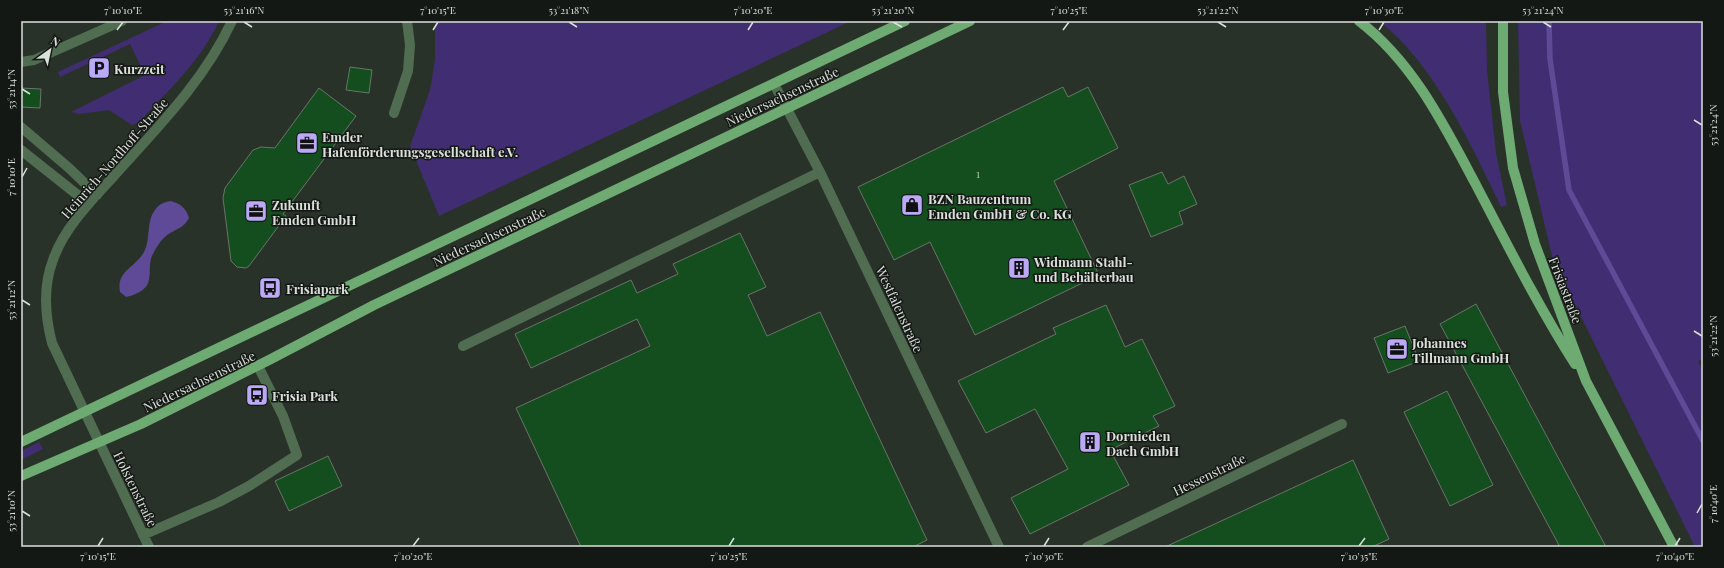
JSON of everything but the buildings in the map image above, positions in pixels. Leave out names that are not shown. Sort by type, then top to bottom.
[{"type":"main road","name":"Niedersachsenstraße","points":[[21,442],[905,21]]},
{"type":"main road","name":"Niedersachsenstraße","points":[[21,476],[141,424],[258,366],[374,305],[970,21]]},
{"type":"main road","points":[[1359,21],[1390,50],[1427,98],[1461,157],[1546,320],[1586,381]]},
{"type":"main road","name":"Frisiastraße","points":[[1503,21],[1503,92],[1513,168],[1535,244],[1586,381],[1674,547]]},
{"type":"street","points":[[21,62],[34,60],[122,21]]},
{"type":"street","name":"Heinrich-Nordhoff-Straße","points":[[99,442],[52,343],[47,317],[46,300],[47,284],[53,259],[66,234],[97,194],[202,75],[216,53],[232,21]]},
{"type":"street","points":[[394,113],[408,71],[410,45],[407,21]]},
{"type":"street","name":"Westfalenstraße","points":[[774,84],[820,172],[999,547]]},
{"type":"street","points":[[21,127],[97,194]]},
{"type":"street","points":[[21,150],[89,204]]},
{"type":"street","points":[[463,346],[820,172]]},
{"type":"street","points":[[143,535],[243,489],[297,455],[283,416],[258,366]]},
{"type":"street","name":"Hessenstraße","points":[[1087,547],[1342,424]]},
{"type":"street","name":"Holstenstraße","points":[[99,442],[149,547]]},
{"type":"shaded area","points":[[167,21],[219,21],[212,36],[193,63],[172,88],[138,123],[132,125],[109,110],[79,114],[71,112],[145,75],[130,44],[60,77],[58,72]]},
{"type":"shaded area","points":[[435,21],[851,21],[439,216],[410,146],[430,90],[435,59]]},
{"type":"shaded area","points":[[1379,21],[1486,21],[1487,70],[1496,153],[1507,205],[1501,207],[1464,132],[1434,82],[1399,38]]},
{"type":"shaded area","points":[[1518,21],[1703,21],[1703,359],[1698,361],[1703,370],[1703,547],[1695,547],[1553,260],[1520,121]]},
{"type":"shaded area","points":[[171,201],[183,207],[189,218],[182,226],[165,237],[157,247],[151,258],[148,284],[144,289],[126,297],[120,292],[123,274],[144,252],[152,214],[158,206]]},
{"type":"shaded area","points":[[39,442],[43,449],[21,460],[21,451]]},
{"type":"waterway","points":[[1549,21],[1550,59],[1569,190],[1703,441]]},
{"type":"place","name":"Kurzzeit","points":[[99,68]]},
{"type":"place","name":"Emder Hafenförderungsgesellschaft e.V.","points":[[307,143]]},
{"type":"place","name":"BZN Bauzentrum Emden GmbH & Co. KG","points":[[912,205]]},
{"type":"place","name":"Zukunft Emden GmbH","points":[[256,211]]},
{"type":"place","name":"Widmann Stahl- und Behälterbau","points":[[1019,268]]},
{"type":"place","name":"Frisiapark","points":[[270,288]]},
{"type":"place","name":"Johannes Tillmann GmbH","points":[[1397,349]]},
{"type":"place","name":"Frisia Park","points":[[257,395]]},
{"type":"place","name":"Dornieden Dach GmbH","points":[[1090,442]]}]
